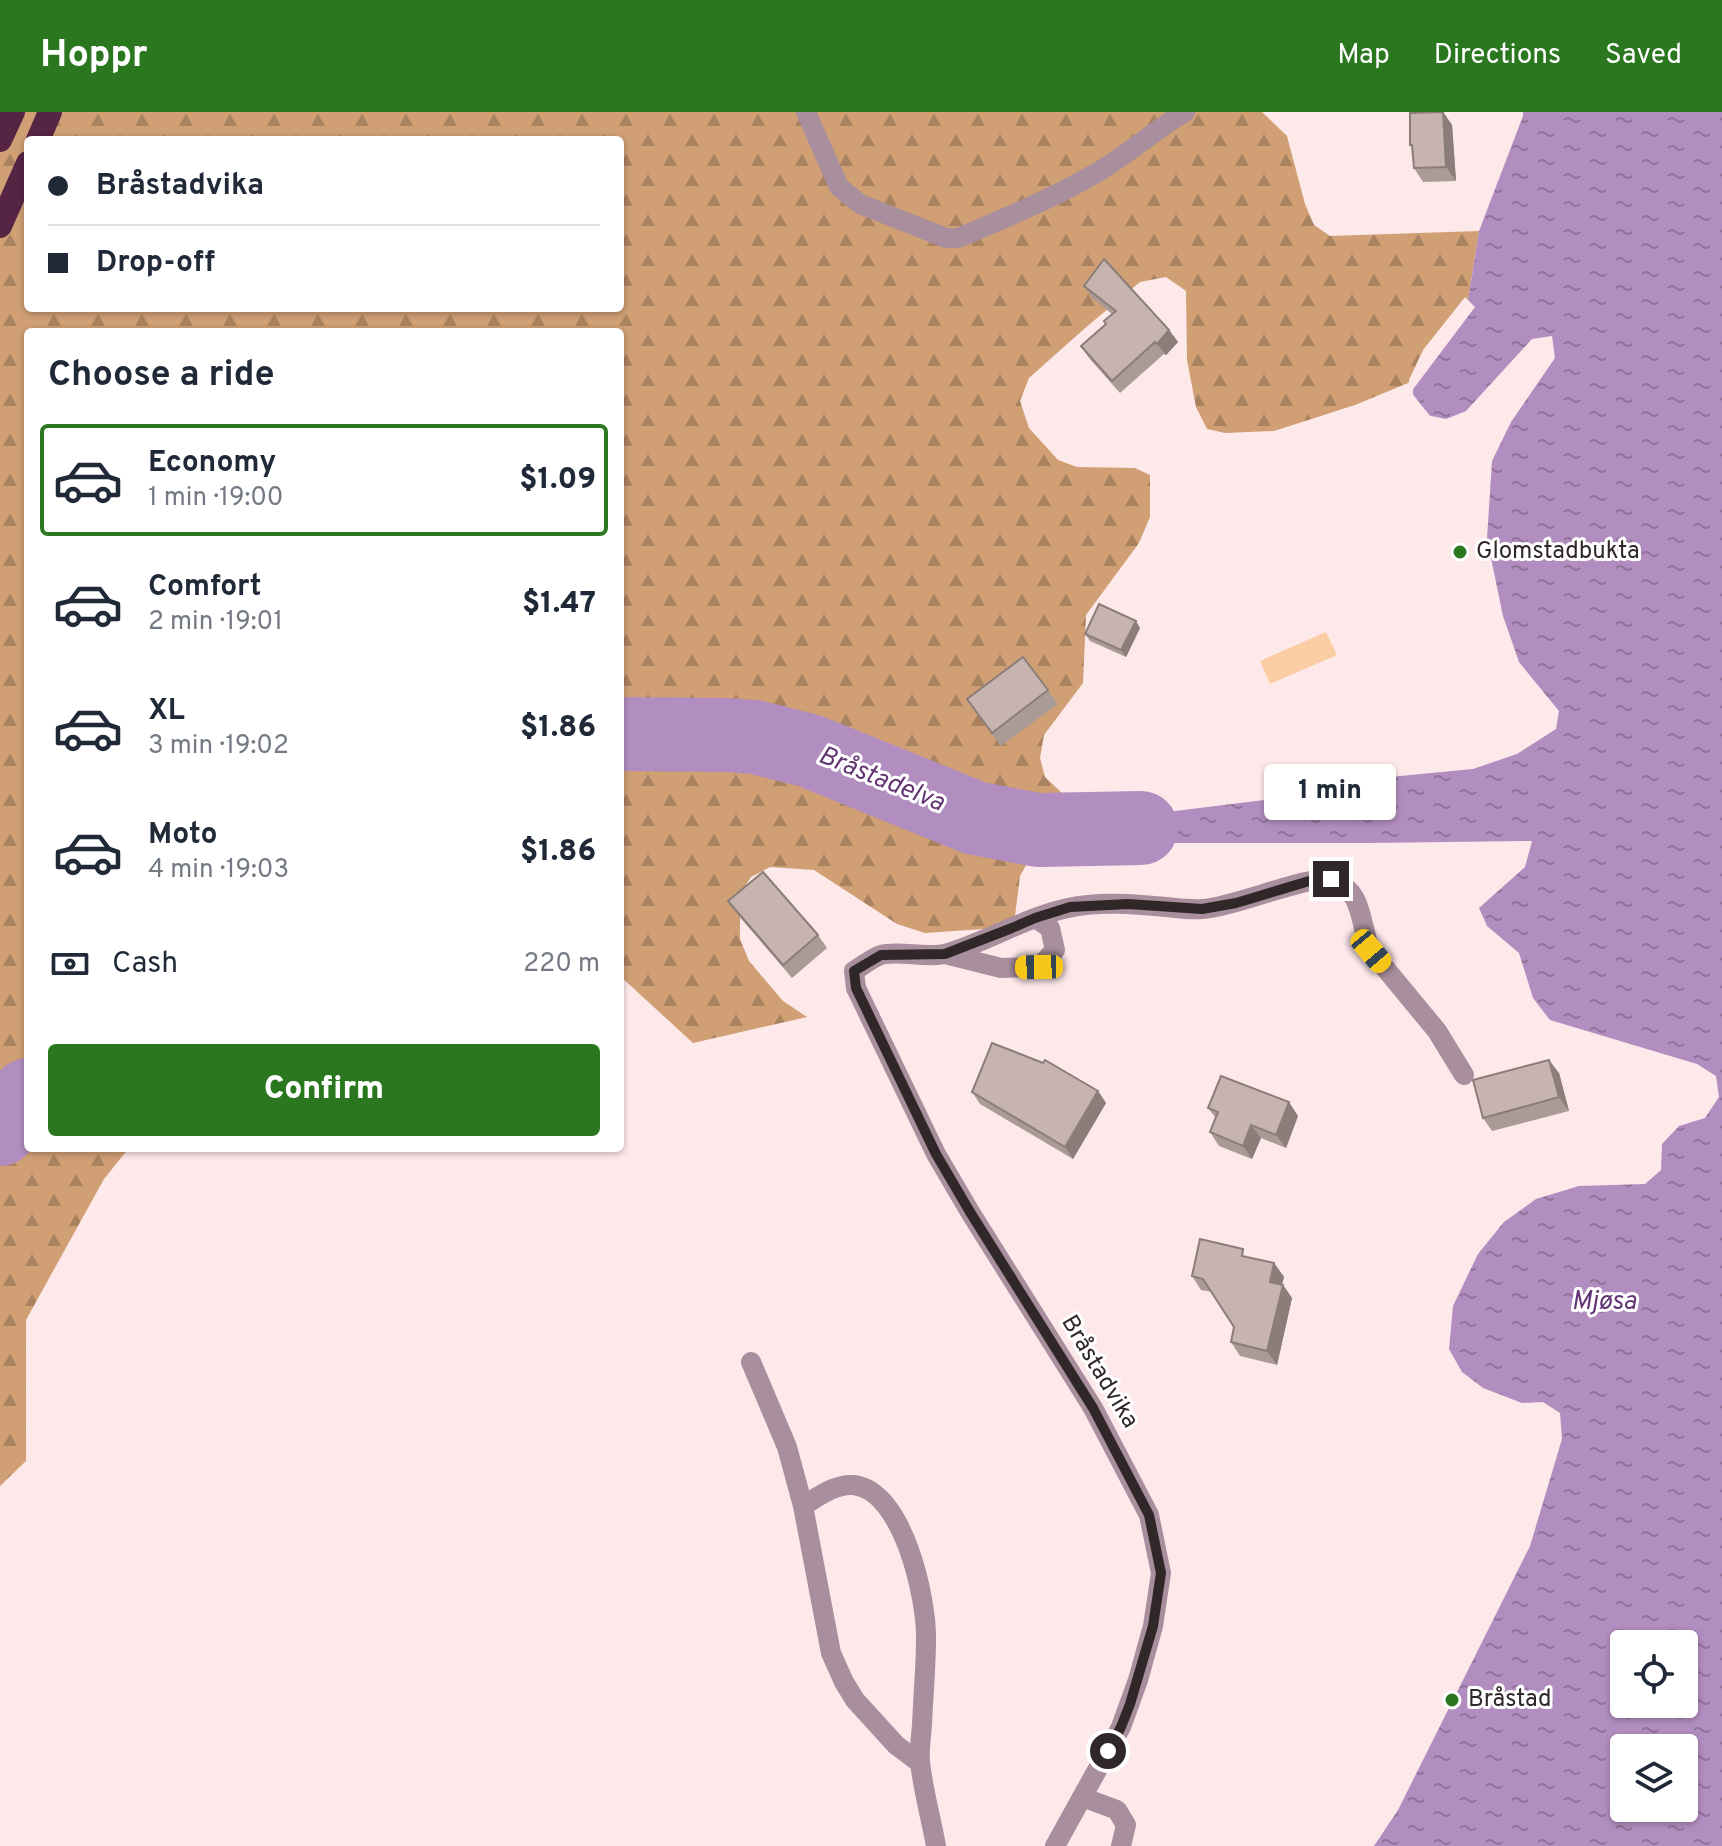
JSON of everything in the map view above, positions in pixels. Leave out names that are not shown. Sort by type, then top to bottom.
[{"type":"highway","points":[[0,140],[13,112]]},
{"type":"highway","points":[[40,136],[50,112]]},
{"type":"highway","points":[[0,226],[24,172]]},
{"type":"street","points":[[806,112],[839,187],[860,204],[946,238],[958,238],[1035,206],[1101,170],[1185,112]]},
{"type":"street","points":[[945,954],[1070,907],[1128,904],[1202,909],[1236,903],[1316,879],[1331,879],[1348,888],[1355,896],[1371,951],[1437,1031],[1464,1075]]},
{"type":"street","points":[[945,954],[1001,968],[1039,967],[1055,950],[1050,928],[1035,918]]},
{"type":"street","name":"Bråstadvika","points":[[945,954],[881,955],[854,971],[856,988],[936,1154],[1093,1408],[1149,1515],[1161,1573],[1153,1626],[1121,1727],[1055,1846]]},
{"type":"street","points":[[751,1362],[787,1447],[803,1506],[831,1653],[855,1700],[896,1745],[920,1763]]},
{"type":"street","points":[[803,1506],[837,1486],[854,1485],[871,1491],[883,1500],[899,1525],[925,1605],[920,1763],[936,1846]]},
{"type":"street","points":[[1082,1797],[1117,1810],[1126,1825],[1121,1846]]},
{"type":"green space","points":[[0,112],[1262,112],[1287,136],[1305,204],[1314,225],[1330,236],[1479,231],[1468,301],[1413,381],[1355,405],[1274,431],[1225,433],[1207,429],[1196,407],[1187,360],[1186,291],[1166,277],[1140,282],[1029,378],[1020,401],[1029,428],[1058,460],[1077,467],[1135,468],[1150,475],[1150,517],[1139,543],[1086,615],[1083,683],[1044,735],[1040,758],[1045,777],[1063,794],[1135,816],[1141,828],[1139,843],[1069,846],[1029,860],[1020,876],[1015,916],[997,928],[925,933],[897,924],[814,870],[770,867],[751,877],[740,894],[740,939],[749,961],[783,1001],[807,1017],[693,1043],[624,980],[624,328],[24,328],[24,1152],[126,1152],[104,1179],[26,1320],[26,1461],[0,1486]]},
{"type":"shaded area","points":[[1326,632],[1337,655],[1270,684],[1260,661]]},
{"type":"water","name":"Mjøsa","points":[[1523,112],[1722,112],[1722,1846],[1374,1846],[1398,1810],[1530,1546],[1562,1439],[1560,1413],[1543,1402],[1522,1403],[1483,1388],[1462,1372],[1449,1349],[1453,1306],[1478,1254],[1504,1222],[1536,1199],[1579,1186],[1645,1184],[1661,1170],[1662,1144],[1679,1126],[1705,1118],[1719,1097],[1716,1076],[1697,1064],[1550,1020],[1533,998],[1519,953],[1487,926],[1479,908],[1525,867],[1532,841],[1139,843],[1141,828],[1135,816],[1287,797],[1379,778],[1473,769],[1517,754],[1556,729],[1559,711],[1519,662],[1503,616],[1487,539],[1492,461],[1511,422],[1555,358],[1552,336],[1532,339],[1466,411],[1446,419],[1422,414],[1413,396],[1413,381],[1468,301],[1479,231]]},
{"type":"pier","points":[[1465,297],[1475,307],[1411,392],[1434,421],[1421,418],[1409,397],[1409,380],[1423,350]]},
{"type":"building","points":[[1443,112],[1446,167],[1414,168],[1410,113]]},
{"type":"building","points":[[1104,259],[1169,330],[1157,344],[1155,342],[1112,381],[1081,346],[1116,311],[1084,286]]},
{"type":"building","points":[[1099,604],[1136,621],[1121,650],[1085,634]]},
{"type":"building","points":[[1023,657],[1048,690],[992,733],[967,699]]},
{"type":"building","points":[[763,872],[818,935],[783,965],[728,901]]},
{"type":"building","points":[[992,1043],[1043,1063],[1045,1060],[1098,1091],[1065,1147],[972,1092]]},
{"type":"building","points":[[1549,1060],[1559,1097],[1483,1118],[1473,1080]]},
{"type":"building","points":[[1221,1076],[1289,1102],[1276,1135],[1251,1125],[1243,1146],[1210,1132],[1218,1112],[1208,1108]]},
{"type":"building","points":[[1200,1239],[1243,1249],[1242,1256],[1274,1263],[1270,1282],[1283,1285],[1267,1351],[1231,1342],[1234,1327],[1203,1279],[1192,1276]]},
{"type":"waterway","name":"Bråstadelva","points":[[624,734],[755,737],[810,751],[975,818],[1038,830],[1141,828]]},
{"type":"waterway","name":"Bråstadelva","points":[[0,1129],[24,1101]]},
{"type":"place","name":"Glomstadbukta","points":[[1460,552]]},
{"type":"place","name":"Bråstad","points":[[1452,1700]]},
{"type":"route","points":[[1108,1751],[1130,1704],[1153,1626],[1161,1573],[1149,1515],[1093,1408],[936,1154],[856,988],[854,971],[881,955],[945,954],[1070,907],[1128,904],[1202,909],[1236,903],[1316,879],[1331,879]]}]
